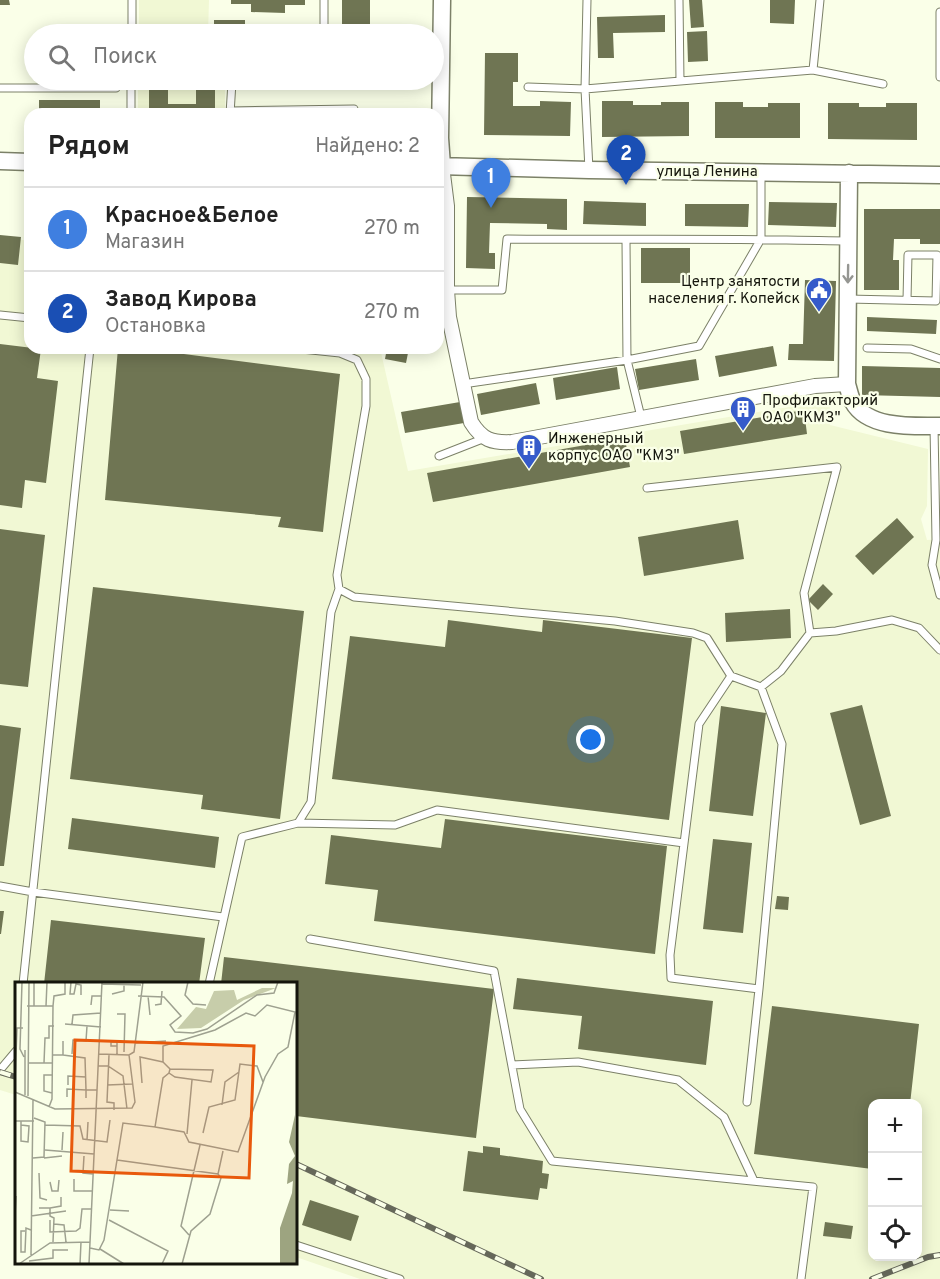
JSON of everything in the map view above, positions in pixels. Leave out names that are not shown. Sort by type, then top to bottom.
[{"type":"street","points":[[442,0],[442,24]]},
{"type":"street","points":[[440,108],[441,90]]},
{"type":"street","points":[[0,161],[24,162]]},
{"type":"street","name":"улица Ленина","points":[[444,166],[940,175]]},
{"type":"street","points":[[849,174],[847,384],[852,401],[861,412],[884,423],[937,426]]},
{"type":"street","points":[[444,189],[447,206],[449,317],[471,422],[485,438],[498,442],[512,442],[815,386],[847,384]]},
{"type":"lane","points":[[132,0],[132,24]]},
{"type":"lane","points":[[324,0],[324,24]]},
{"type":"lane","points":[[587,0],[585,89],[589,170]]},
{"type":"lane","points":[[679,0],[680,81]]},
{"type":"lane","points":[[813,70],[820,0]]},
{"type":"lane","points":[[940,12],[940,77]]},
{"type":"lane","points":[[528,87],[585,89],[813,70],[883,84]]},
{"type":"lane","points":[[0,88],[24,88]]},
{"type":"lane","points":[[131,90],[131,108]]},
{"type":"lane","points":[[230,108],[231,90]]},
{"type":"lane","points":[[463,384],[627,360],[699,346],[761,239],[761,171]]},
{"type":"lane","points":[[447,290],[502,290],[507,239],[848,241]]},
{"type":"lane","points":[[626,240],[627,360],[641,417]]},
{"type":"lane","points":[[848,299],[936,301],[937,255],[908,255],[907,300]]},
{"type":"lane","points":[[0,315],[24,317]]},
{"type":"lane","points":[[867,348],[910,349],[940,359]]},
{"type":"lane","points":[[23,982],[89,354]]},
{"type":"lane","points":[[298,824],[311,802],[331,612],[339,589],[337,575],[366,406],[366,379],[357,360],[342,354]]},
{"type":"lane","points":[[937,426],[936,540],[932,565],[940,595]]},
{"type":"lane","points":[[438,456],[485,438]]},
{"type":"lane","points":[[647,488],[837,467],[804,593],[810,633],[781,671],[761,687]]},
{"type":"lane","points":[[339,589],[354,597],[615,621],[693,633],[707,638],[731,676],[761,687],[782,744],[747,1102]]},
{"type":"lane","points":[[810,633],[836,632],[892,620],[919,628],[940,650]]},
{"type":"lane","points":[[731,676],[699,724],[669,955],[671,978],[759,989]]},
{"type":"lane","points":[[209,982],[242,837],[298,824],[395,825],[437,810],[684,843]]},
{"type":"lane","points":[[0,886],[224,917]]},
{"type":"lane","points":[[310,939],[495,970],[520,1109],[552,1161],[813,1187],[801,1279]]},
{"type":"lane","points":[[0,1070],[15,1051]]},
{"type":"lane","points":[[512,1065],[579,1062],[678,1080],[724,1117],[754,1181]]},
{"type":"lane","points":[[297,1245],[400,1279]]},
{"type":"shaded area","points":[[139,0],[209,0],[208,24],[139,24]]},
{"type":"shaded area","points":[[138,90],[225,90],[225,108],[138,108]]},
{"type":"shaded area","points":[[0,237],[24,240],[24,354],[381,354],[408,471],[830,400],[830,425],[928,449],[927,506],[921,519],[927,540],[940,539],[940,1279],[360,1279],[297,1257],[297,982],[15,982],[15,1095],[0,1090]]},
{"type":"building","points":[[0,0],[9,0],[10,5],[0,5]]},
{"type":"building","points":[[231,0],[305,0],[305,5],[285,5],[285,13],[251,12],[251,4],[231,4]]},
{"type":"building","points":[[342,0],[370,0],[370,24],[342,24]]},
{"type":"building","points":[[689,0],[702,0],[704,27],[691,28]]},
{"type":"building","points":[[770,0],[795,0],[794,24],[770,23]]},
{"type":"building","points":[[665,15],[665,32],[613,33],[614,58],[598,58],[597,17]]},
{"type":"building","points":[[214,20],[245,20],[245,24],[214,24]]},
{"type":"building","points":[[707,31],[708,61],[688,62],[687,32]]},
{"type":"building","points":[[485,53],[518,53],[518,82],[513,82],[513,106],[540,106],[540,101],[571,102],[570,136],[484,135]]},
{"type":"building","points":[[149,90],[168,90],[168,104],[196,104],[196,90],[215,90],[215,108],[149,108]]},
{"type":"building","points":[[39,100],[100,100],[100,108],[39,108]]},
{"type":"building","points":[[602,101],[633,101],[633,105],[689,102],[689,136],[602,137]]},
{"type":"building","points":[[715,102],[743,102],[743,107],[768,107],[768,103],[800,103],[800,138],[715,138]]},
{"type":"building","points":[[828,103],[859,103],[859,107],[886,107],[886,103],[917,103],[917,140],[828,139]]},
{"type":"building","points":[[467,197],[567,199],[567,230],[547,229],[547,224],[490,223],[489,253],[495,253],[495,269],[466,268]]},
{"type":"building","points":[[584,201],[646,203],[646,226],[583,224]]},
{"type":"building","points":[[769,202],[837,203],[836,227],[768,225]]},
{"type":"building","points":[[685,204],[749,204],[748,227],[685,226]]},
{"type":"building","points":[[864,209],[940,209],[940,244],[920,244],[920,239],[894,239],[893,260],[899,260],[899,290],[864,290]]},
{"type":"building","points":[[0,235],[21,237],[18,265],[0,263]]},
{"type":"building","points":[[641,248],[690,248],[690,283],[641,283]]},
{"type":"building","name":"Центр занятости населения г. Копейск","points":[[805,280],[836,281],[834,361],[788,360],[789,344],[803,344]]},
{"type":"building","points":[[867,317],[937,320],[936,334],[867,331]]},
{"type":"building","points":[[0,344],[24,347],[24,354],[40,354],[37,378],[58,381],[46,483],[25,480],[22,508],[0,505]]},
{"type":"building","points":[[773,346],[777,366],[719,377],[715,356]]},
{"type":"building","points":[[117,354],[184,354],[340,374],[323,532],[278,527],[281,517],[105,500]]},
{"type":"building","points":[[386,354],[408,354],[406,363],[385,359]]},
{"type":"building","points":[[696,359],[699,380],[639,390],[635,369]]},
{"type":"building","points":[[862,366],[940,368],[940,397],[862,395]]},
{"type":"building","points":[[617,367],[620,389],[556,400],[553,378]]},
{"type":"building","points":[[536,383],[540,404],[481,415],[477,394]]},
{"type":"building","points":[[460,402],[464,423],[405,433],[401,412]]},
{"type":"building","name":"Профилакторий ОАО \"КМЗ\"","points":[[804,410],[807,434],[684,454],[680,431]]},
{"type":"building","name":"Инженерный корпус ОАО \"КМЗ\"","points":[[625,438],[630,467],[433,502],[427,473]]},
{"type":"building","points":[[897,518],[914,537],[873,575],[855,556]]},
{"type":"building","points":[[738,520],[744,559],[644,576],[638,537]]},
{"type":"building","points":[[0,529],[45,535],[28,687],[0,684]]},
{"type":"building","points":[[823,584],[833,594],[818,610],[808,600]]},
{"type":"building","points":[[93,587],[304,611],[280,819],[201,809],[203,795],[70,779]]},
{"type":"building","points":[[790,609],[791,638],[726,642],[725,613]]},
{"type":"building","points":[[448,620],[542,632],[543,620],[692,638],[669,820],[332,779],[350,636],[445,647]]},
{"type":"building","points":[[862,705],[891,816],[860,825],[830,713]]},
{"type":"building","points":[[721,706],[766,713],[753,816],[709,811]]},
{"type":"building","points":[[0,725],[21,728],[4,866],[0,866]]},
{"type":"building","points":[[72,818],[219,837],[215,868],[68,849]]},
{"type":"building","points":[[445,819],[667,846],[655,954],[374,921],[378,890],[325,884],[331,835],[441,848]]},
{"type":"building","points":[[713,839],[752,843],[743,933],[703,929]]},
{"type":"building","points":[[777,896],[789,897],[788,910],[775,909]]},
{"type":"building","points":[[0,911],[4,911],[1,934],[0,934]]},
{"type":"building","points":[[51,920],[205,938],[199,982],[44,982]]},
{"type":"building","points":[[224,957],[494,989],[476,1138],[297,1116],[297,982],[221,982]]},
{"type":"building","points":[[517,978],[713,1001],[706,1065],[578,1049],[582,1016],[513,1009]]},
{"type":"building","points":[[772,1006],[919,1024],[911,1099],[868,1099],[868,1168],[754,1154]]},
{"type":"building","points":[[483,1146],[500,1148],[500,1155],[543,1161],[542,1173],[549,1174],[547,1189],[540,1188],[538,1200],[463,1191],[468,1151],[483,1153]]},
{"type":"building","points":[[310,1200],[359,1216],[351,1241],[302,1225]]},
{"type":"building","points":[[825,1222],[853,1226],[851,1239],[823,1236]]},
{"type":"railway","points":[[0,1072],[15,1077]]},
{"type":"railway","points":[[297,1164],[541,1279]]},
{"type":"railway","points":[[872,1279],[928,1257],[940,1255]]},
{"type":"place","name":"Завод Кирова","points":[[626,185]]},
{"type":"place","name":"Красное&Белое","points":[[491,208]]},
{"type":"place","name":"Центр занятости населения г. Копейск","points":[[819,313]]},
{"type":"place","name":"Профилакторий ОАО \"КМЗ\"","points":[[743,432]]},
{"type":"place","name":"Инженерный корпус ОАО \"КМЗ\"","points":[[529,470]]}]
